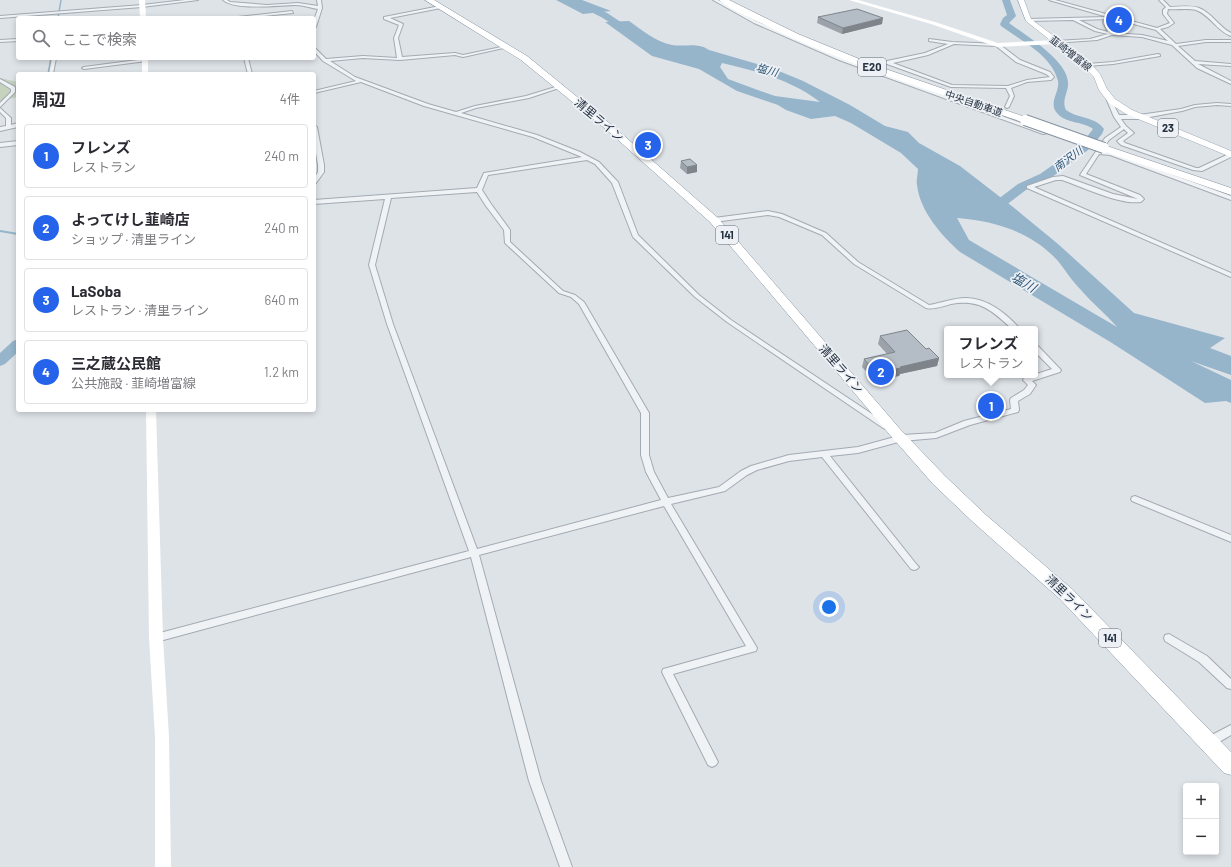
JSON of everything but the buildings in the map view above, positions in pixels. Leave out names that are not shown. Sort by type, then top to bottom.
[{"type":"highway","name":"清里ライン","points":[[429,0],[524,58],[560,86],[663,174],[714,220],[898,435],[939,480],[965,505],[1066,594],[1231,766]]},
{"type":"highway","name":"中央自動車道","points":[[723,0],[777,27],[861,62],[1027,118]]},
{"type":"highway","name":"中央自動車道","points":[[731,0],[782,26],[875,64],[1027,118],[1102,148],[1231,192]]},
{"type":"highway","name":"中央自動車道","points":[[1102,148],[1231,187]]},
{"type":"main road","points":[[1021,0],[1028,20]]},
{"type":"main road","name":"韮崎増富線","points":[[1028,20],[1087,65],[1098,76],[1108,98]]},
{"type":"main road","name":"23","points":[[1108,98],[1122,108],[1139,116],[1231,155]]},
{"type":"street","points":[[0,23],[1,16],[142,3],[196,0]]},
{"type":"street","points":[[225,0],[229,3],[259,6],[298,4],[320,8]]},
{"type":"street","points":[[316,21],[320,8],[319,0]]},
{"type":"street","points":[[715,0],[755,22],[841,59],[1045,133]]},
{"type":"street","points":[[852,0],[928,22],[997,45],[1018,62],[1048,73],[1052,77],[1051,79],[1027,81],[1008,87],[951,86],[885,63],[926,54],[953,43]]},
{"type":"street","points":[[1051,0],[1157,29],[1193,62],[1231,82]]},
{"type":"street","points":[[1157,29],[1172,23],[1165,14],[1165,10],[1167,8],[1166,4],[1160,0]]},
{"type":"street","points":[[142,3],[143,16]]},
{"type":"street","points":[[288,5],[293,8],[292,12]]},
{"type":"street","points":[[400,59],[396,38],[402,24],[386,18],[440,6]]},
{"type":"street","points":[[1167,8],[1197,9],[1209,16],[1222,30],[1231,35]]},
{"type":"street","points":[[256,16],[292,12]]},
{"type":"street","points":[[288,16],[292,12]]},
{"type":"street","points":[[1028,20],[1116,17]]},
{"type":"street","points":[[1111,34],[1106,22],[1116,17]]},
{"type":"street","points":[[1074,19],[1096,30],[1111,34],[1142,36],[1175,44],[1206,41],[1231,41]]},
{"type":"street","points":[[931,40],[953,43],[997,45],[1056,42],[1071,39],[1089,40],[1111,34]]},
{"type":"street","points":[[0,41],[16,40]]},
{"type":"street","points":[[325,60],[363,57],[400,59],[455,54],[463,56],[506,47]]},
{"type":"street","points":[[316,50],[325,60],[353,78],[362,80],[426,105],[535,136],[589,158],[604,169],[616,182],[635,236],[697,296],[729,321],[898,435]]},
{"type":"street","points":[[1087,65],[1113,63],[1158,56]]},
{"type":"street","points":[[51,72],[54,60]]},
{"type":"street","points":[[84,68],[138,60]]},
{"type":"street","points":[[145,60],[145,72]]},
{"type":"street","points":[[246,60],[250,72]]},
{"type":"street","points":[[1193,62],[1231,65]]},
{"type":"street","points":[[101,72],[106,65]]},
{"type":"street","points":[[0,80],[13,88],[13,92],[0,108],[8,118],[9,127]]},
{"type":"street","points":[[316,92],[362,80]]},
{"type":"street","points":[[455,114],[475,107],[521,98],[560,86]]},
{"type":"street","points":[[1007,107],[1012,96],[1008,87]]},
{"type":"street","points":[[1108,98],[1117,117],[1124,127],[1131,133],[1120,141],[1121,143],[1200,170],[1231,155]]},
{"type":"street","points":[[1117,117],[1139,116],[1182,110],[1195,106],[1217,104],[1231,105]]},
{"type":"street","points":[[0,130],[16,125]]},
{"type":"street","points":[[1124,127],[1107,139],[1083,175],[1138,196],[1142,199],[1139,201],[1118,197],[1063,178],[1055,178],[1030,187],[1231,275]]},
{"type":"street","points":[[316,138],[321,165],[321,172],[316,179]]},
{"type":"street","points":[[1,146],[16,143]]},
{"type":"street","points":[[1102,148],[1111,154],[1231,198]]},
{"type":"street","points":[[479,190],[486,174],[589,158]]},
{"type":"street","points":[[316,202],[479,190]]},
{"type":"street","points":[[479,190],[488,205],[507,230],[507,242],[561,292],[573,296],[582,303],[645,413],[645,456],[650,472],[752,648],[667,672],[712,762]]},
{"type":"street","points":[[388,197],[372,265],[390,324],[474,553],[535,781],[566,867]]},
{"type":"street","points":[[714,220],[768,213],[780,215],[824,234],[856,263],[928,308],[966,300],[980,302],[1004,317],[1013,326]]},
{"type":"street","points":[[1038,351],[1057,370],[1038,376]]},
{"type":"street","points":[[156,638],[666,502],[722,489],[744,473],[754,468],[789,458],[858,450],[898,435],[936,435],[967,423],[1015,410],[1014,400],[1027,392],[1032,385],[1027,380],[1033,378]]},
{"type":"street","points":[[150,412],[156,638],[162,737],[163,867]]},
{"type":"street","points":[[824,454],[914,567]]},
{"type":"street","points":[[1135,499],[1231,538]]},
{"type":"street","points":[[1169,638],[1203,660],[1231,685]]},
{"type":"street","points":[[1208,742],[1231,730]]},
{"type":"green space","points":[[0,78],[16,82],[16,97],[0,101]]},
{"type":"water","points":[[556,0],[582,0],[611,11],[583,14]]},
{"type":"water","points":[[629,21],[649,35],[672,45],[700,46],[774,69],[803,81],[850,105],[885,126],[908,132],[919,143],[960,166],[1013,207],[1058,244],[1134,313],[1225,338],[1210,348],[1231,356],[1231,375],[1191,361],[1231,380],[1231,403],[1226,401],[1205,403],[1112,343],[960,252],[932,222],[922,204],[919,195],[917,183],[918,169],[901,153],[851,123],[835,116],[811,119],[786,110],[778,105],[737,91],[699,69],[652,56],[605,22]],"holes":[[[722,63],[748,69],[786,82],[809,94],[820,102],[775,96],[728,79],[720,67]],[[957,218],[999,225],[1025,235],[1037,242],[1058,261],[1078,287],[1117,327],[969,240]]]},
{"type":"waterway","points":[[58,16],[61,0]]},
{"type":"waterway","name":"塩川","points":[[571,0],[604,15],[635,34]]},
{"type":"waterway","name":"南沢川","points":[[997,206],[1022,187],[1044,177],[1084,148],[1099,129],[1096,125],[1065,115],[1061,112],[1059,104],[1063,82],[1059,72],[1054,64],[1039,49],[1004,24],[1006,20],[1012,16],[1006,0]]},
{"type":"waterway","points":[[48,72],[51,60]]},
{"type":"waterway","points":[[0,231],[16,234]]},
{"type":"waterway","points":[[0,361],[16,346]]},
{"type":"tunnel","points":[[866,68],[884,63]]},
{"type":"place","name":"三之蔵公民館","points":[[1119,20]]},
{"type":"place","name":"LaSoba","points":[[648,145]]},
{"type":"place","name":"よってけし韮崎店","points":[[881,372]]},
{"type":"place","name":"フレンズ","points":[[991,406]]}]
